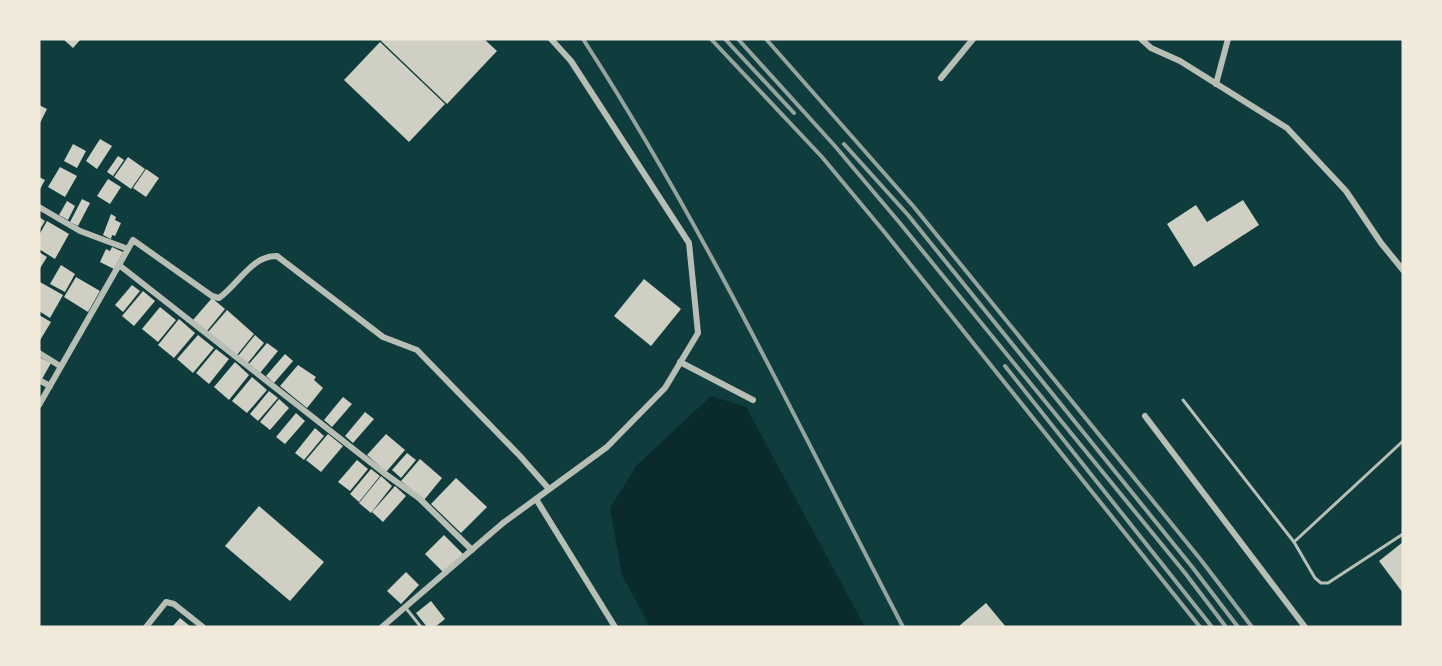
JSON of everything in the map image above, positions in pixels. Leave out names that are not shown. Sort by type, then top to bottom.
[{"type":"street","points":[[382,627],[472,550],[607,447],[665,388],[698,333],[689,243],[571,61],[551,39]]},
{"type":"street","points":[[940,78],[974,39]]},
{"type":"street","points":[[1141,39],[1151,48],[1180,61],[1287,128],[1346,191],[1381,243],[1403,270]]},
{"type":"street","points":[[1216,84],[1228,39]]},
{"type":"street","points":[[39,207],[80,231],[129,249]]},
{"type":"street","points":[[39,405],[133,240],[212,296],[219,298],[228,292],[260,258],[276,256],[383,337],[417,350],[505,440],[549,489]]},
{"type":"street","points":[[119,266],[419,498],[472,550]]},
{"type":"street","points":[[39,353],[60,366]]},
{"type":"street","points":[[680,362],[753,400]]},
{"type":"street","points":[[39,380],[50,386]]},
{"type":"street","points":[[1145,416],[1305,627]]},
{"type":"street","points":[[536,499],[615,627]]},
{"type":"street","points":[[146,627],[166,602],[174,604],[202,627]]},
{"type":"lane","points":[[1183,400],[1294,542],[1315,578],[1321,583],[1328,583],[1403,534]]},
{"type":"lane","points":[[1294,542],[1403,441]]},
{"type":"lane","points":[[405,607],[421,627]]},
{"type":"water","points":[[711,396],[746,407],[865,627],[650,627],[622,575],[610,508],[637,465]]},
{"type":"building","points":[[63,39],[81,39],[73,48]]},
{"type":"building","points":[[383,39],[484,39],[497,51],[447,104],[381,41]]},
{"type":"building","points":[[380,42],[445,104],[409,142],[344,80]]},
{"type":"building","points":[[39,105],[47,109],[39,125]]},
{"type":"building","points":[[100,139],[112,146],[97,169],[86,161]]},
{"type":"building","points":[[73,144],[86,151],[77,168],[64,161]]},
{"type":"building","points":[[118,156],[124,160],[113,176],[107,172]]},
{"type":"building","points":[[128,157],[145,169],[131,189],[114,177]]},
{"type":"building","points":[[60,167],[77,176],[65,197],[48,187]]},
{"type":"building","points":[[146,169],[159,178],[146,197],[133,188]]},
{"type":"building","points":[[39,177],[45,180],[39,191]]},
{"type":"building","points":[[108,179],[121,187],[110,204],[97,196]]},
{"type":"building","points":[[82,199],[90,203],[78,226],[70,222]]},
{"type":"building","points":[[1243,200],[1259,225],[1194,267],[1167,224],[1196,205],[1207,222]]},
{"type":"building","points":[[67,201],[75,206],[68,220],[59,215]]},
{"type":"building","points":[[111,214],[121,223],[115,236],[112,235],[111,239],[103,235]]},
{"type":"building","points":[[39,217],[45,221],[39,231]]},
{"type":"building","points":[[47,221],[69,234],[55,259],[39,249],[39,235]]},
{"type":"building","points":[[112,247],[123,252],[114,269],[100,262],[106,249],[110,251]]},
{"type":"building","points":[[39,252],[47,257],[39,270]]},
{"type":"building","points":[[61,265],[75,274],[65,292],[50,284]]},
{"type":"building","points":[[76,277],[100,291],[88,312],[64,297]]},
{"type":"building","points":[[644,279],[681,309],[651,346],[614,316]]},
{"type":"building","points":[[40,282],[63,295],[50,318],[39,311]]},
{"type":"building","points":[[132,285],[140,291],[123,312],[115,305]]},
{"type":"building","points":[[143,291],[155,301],[134,326],[122,316]]},
{"type":"building","points":[[212,298],[225,309],[207,331],[193,320]]},
{"type":"building","points":[[160,307],[176,320],[158,342],[142,329]]},
{"type":"building","points":[[227,310],[254,334],[237,355],[208,332]]},
{"type":"building","points":[[39,315],[51,322],[39,342]]},
{"type":"building","points":[[179,319],[195,333],[174,358],[158,345]]},
{"type":"building","points":[[198,335],[214,348],[193,373],[177,359]]},
{"type":"building","points":[[255,335],[264,343],[247,364],[238,356]]},
{"type":"building","points":[[267,343],[278,351],[260,373],[249,364]]},
{"type":"building","points":[[216,349],[229,359],[209,384],[196,373]]},
{"type":"building","points":[[285,354],[293,361],[274,383],[266,376]]},
{"type":"building","points":[[39,357],[51,363],[42,379],[39,377]]},
{"type":"building","points":[[235,362],[249,375],[229,400],[214,387]]},
{"type":"building","points":[[298,365],[316,377],[314,380],[323,388],[307,408],[280,386]]},
{"type":"building","points":[[252,377],[267,390],[247,413],[232,401]]},
{"type":"building","points":[[269,391],[278,398],[258,421],[250,414]]},
{"type":"building","points":[[343,397],[352,404],[332,427],[324,420]]},
{"type":"building","points":[[279,399],[289,408],[270,430],[260,422]]},
{"type":"building","points":[[365,412],[374,419],[353,443],[345,436]]},
{"type":"building","points":[[296,413],[305,421],[285,444],[276,437]]},
{"type":"building","points":[[315,428],[324,436],[304,460],[295,453]]},
{"type":"building","points":[[328,434],[343,446],[321,472],[306,460]]},
{"type":"building","points":[[386,434],[405,450],[386,472],[367,455]]},
{"type":"building","points":[[407,453],[416,460],[401,478],[392,470]]},
{"type":"building","points":[[420,459],[442,478],[424,500],[401,481]]},
{"type":"building","points":[[357,460],[368,469],[350,491],[338,482]]},
{"type":"building","points":[[371,469],[380,476],[359,502],[350,494]]},
{"type":"building","points":[[381,476],[392,486],[371,513],[359,503]]},
{"type":"building","points":[[456,478],[487,507],[461,533],[431,504]]},
{"type":"building","points":[[395,486],[406,496],[383,522],[372,512]]},
{"type":"building","points":[[259,506],[324,562],[290,601],[225,546]]},
{"type":"building","points":[[444,535],[463,554],[444,573],[425,554]]},
{"type":"building","points":[[1403,542],[1403,593],[1379,561]]},
{"type":"building","points":[[406,572],[419,585],[401,604],[387,591]]},
{"type":"building","points":[[431,601],[445,619],[435,627],[427,627],[416,613]]},
{"type":"building","points":[[986,603],[1006,627],[958,627]]},
{"type":"building","points":[[180,618],[191,627],[172,627]]},
{"type":"railway","points":[[583,39],[670,182],[710,255],[903,627]]},
{"type":"railway","points":[[711,39],[822,157],[1200,627]]},
{"type":"railway","points":[[725,39],[794,113]]},
{"type":"railway","points":[[738,39],[834,145],[899,222],[1185,573],[1226,627]]},
{"type":"railway","points":[[766,39],[914,207],[1201,560],[1252,627]]},
{"type":"railway","points":[[844,144],[908,215],[1238,627]]},
{"type":"railway","points":[[1005,366],[1212,627]]}]
